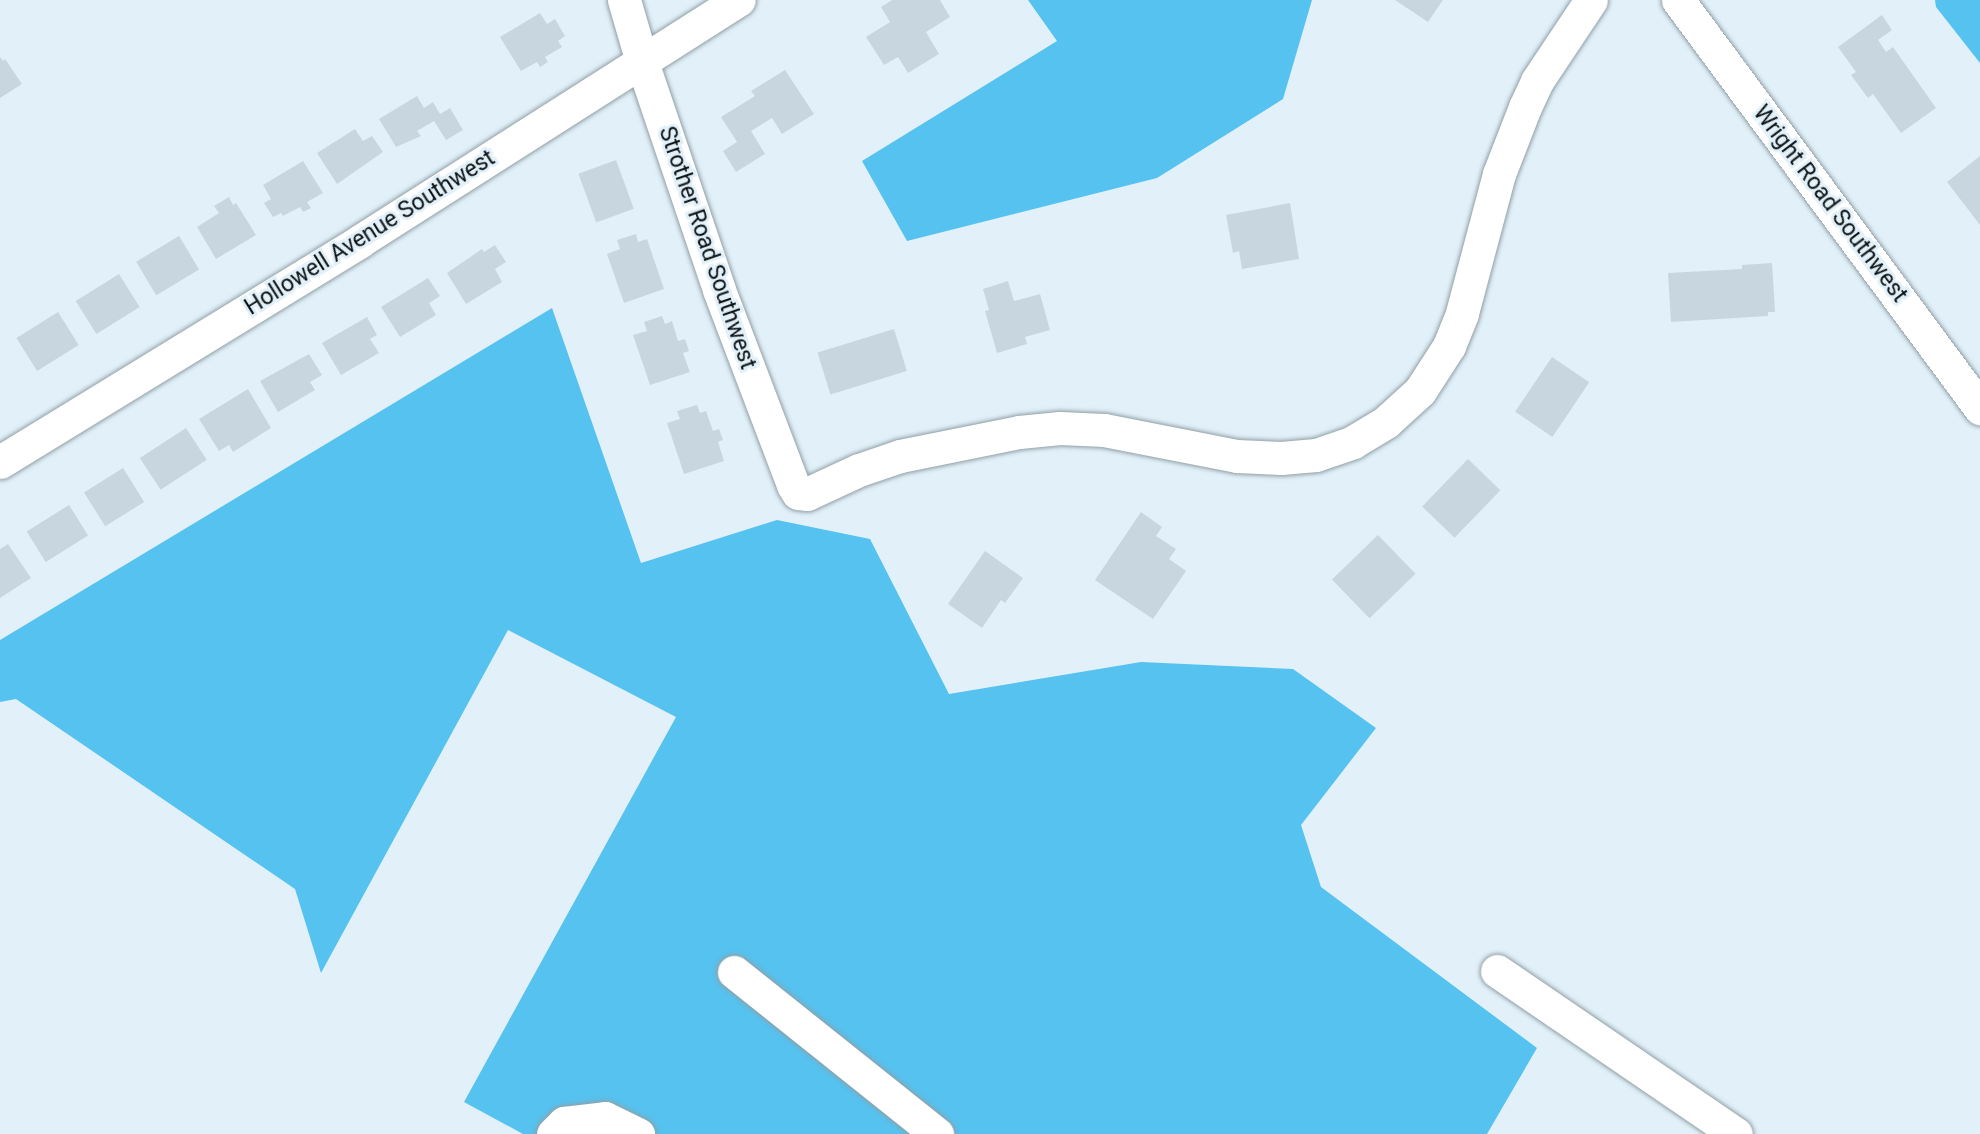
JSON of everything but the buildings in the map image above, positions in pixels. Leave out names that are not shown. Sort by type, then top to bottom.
[{"type":"street","name":"Strother Road Southwest","points":[[624,0],[642,62],[719,290],[798,493],[807,494],[859,470],[900,456],[1018,432],[1060,428],[1104,430],[1237,456],[1281,458],[1316,455],[1386,422],[1420,391],[1449,346],[1462,313],[1499,174],[1525,107],[1538,81],[1591,0]]},
{"type":"street","name":"Hollowell Avenue Southwest","points":[[0,463],[739,0]]},
{"type":"street","name":"Wright Road Southwest","points":[[1678,0],[1980,408]]},
{"type":"street","points":[[1497,971],[1736,1134]]},
{"type":"street","points":[[734,972],[937,1134]]},
{"type":"street","points":[[553,1134],[564,1123],[604,1118],[638,1134]]},
{"type":"shaded area","points":[[1028,0],[1312,0],[1283,99],[1157,178],[907,241],[862,161],[1057,41]]},
{"type":"shaded area","points":[[1935,0],[1980,0],[1980,63],[1936,7]]},
{"type":"shaded area","points":[[552,308],[641,563],[777,520],[870,539],[949,694],[1141,662],[1293,669],[1376,728],[1301,825],[1321,887],[1537,1048],[1487,1134],[523,1134],[464,1102],[676,717],[508,630],[321,973],[295,889],[16,699],[0,702],[0,640]]}]
